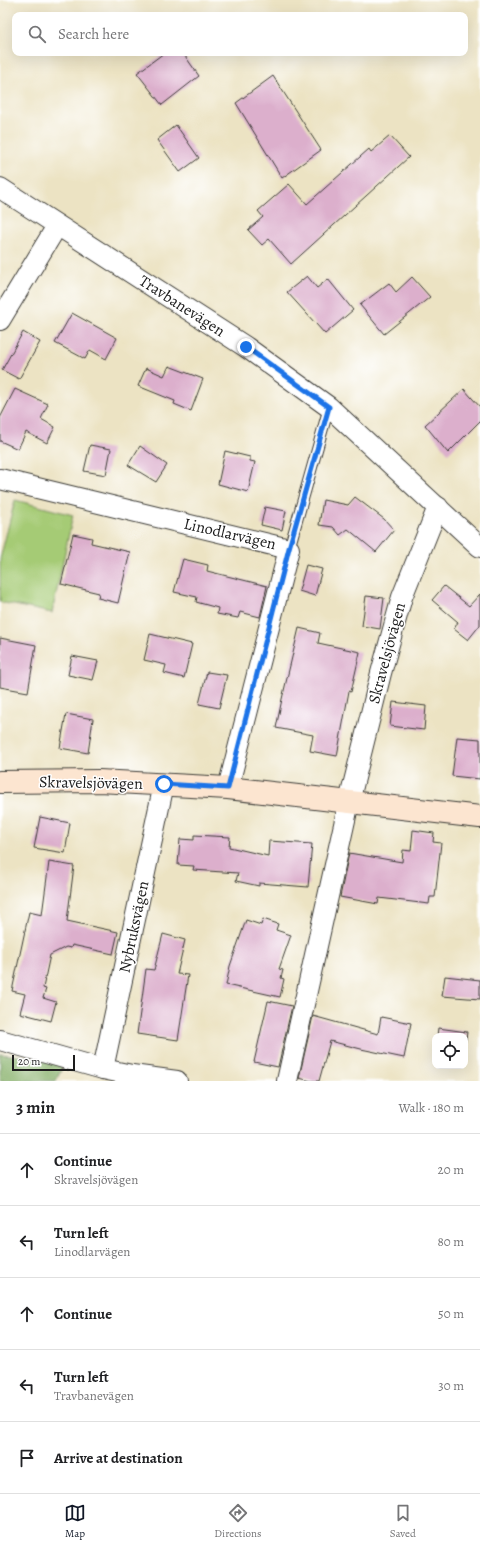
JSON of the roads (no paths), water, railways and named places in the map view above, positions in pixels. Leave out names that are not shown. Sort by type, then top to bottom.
[{"type":"street","name":"Travbanevägen","points":[[0,188],[246,347],[329,407],[480,547]]},
{"type":"street","points":[[0,320],[57,226]]},
{"type":"street","name":"Linodlarvägen","points":[[0,480],[289,548],[228,788]]},
{"type":"street","name":"Skravelsjövägen","points":[[287,1081],[349,802],[381,673],[402,597],[438,507]]},
{"type":"street","name":"Skravelsjövägen","points":[[0,782],[99,781],[228,788],[480,817]]},
{"type":"street","name":"Nybruksvägen","points":[[103,1069],[164,784]]},
{"type":"street","points":[[0,1040],[137,1078],[177,1081]]},
{"type":"lane","points":[[289,548],[329,407]]}]
